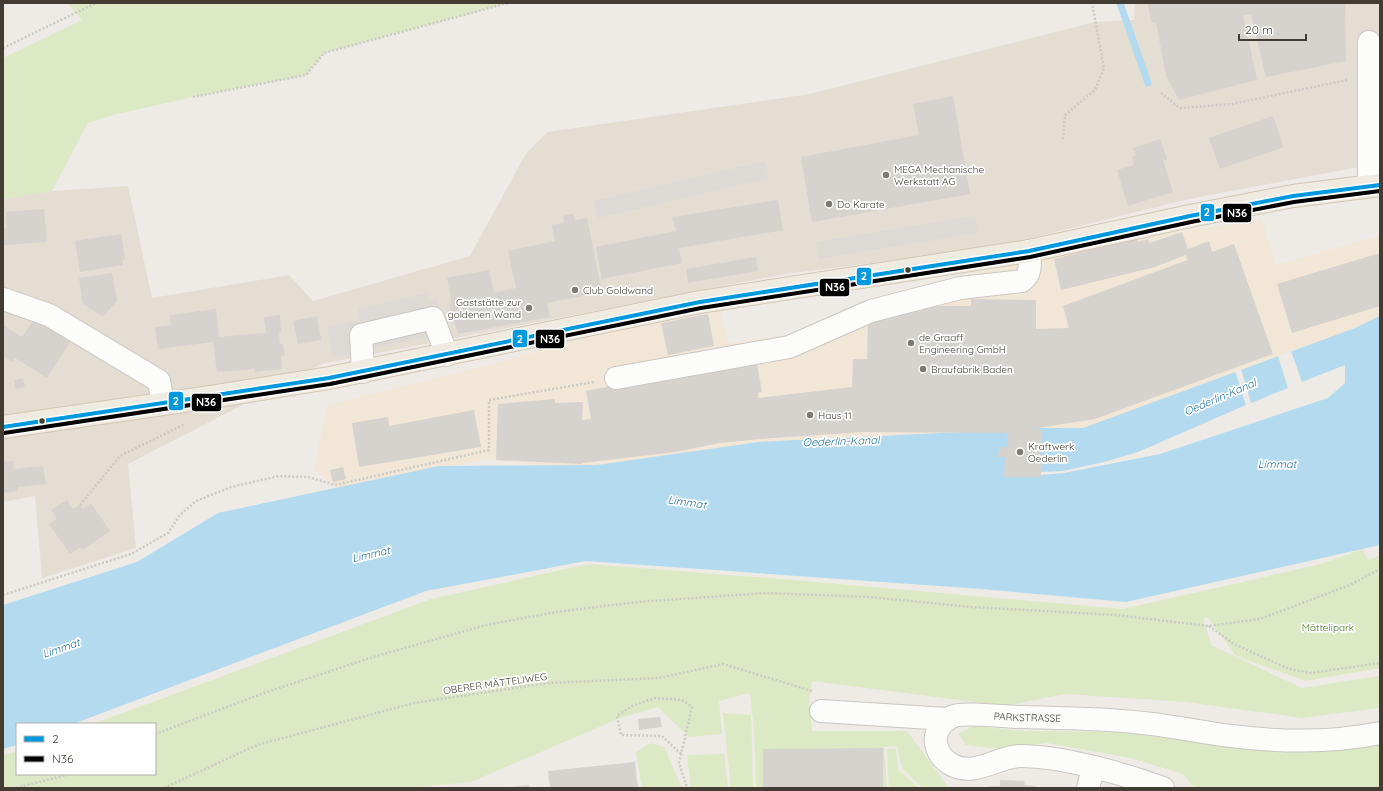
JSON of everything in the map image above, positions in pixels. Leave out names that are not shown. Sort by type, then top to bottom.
[{"type":"main road","points":[[3,427],[210,397],[363,372],[700,302],[1029,251],[1259,202],[1293,196],[1374,186]]},
{"type":"street","points":[[1370,42],[1369,76],[1374,186]]},
{"type":"street","points":[[616,378],[790,347],[871,311],[960,288],[1022,281],[1028,277],[1030,269],[1029,251]]},
{"type":"street","points":[[3,299],[49,315],[159,381],[163,403]]},
{"type":"street","points":[[363,372],[361,335],[434,318],[447,355]]},
{"type":"street","name":"PARKSTRASSE","points":[[821,711],[947,719],[961,714],[997,717],[1096,718],[1145,723],[1231,736],[1270,739],[1342,738],[1380,733]]},
{"type":"street","points":[[947,719],[938,730],[936,745],[946,761],[962,769],[980,767],[1006,758],[1019,756],[1057,760],[1090,778],[1163,788]]},
{"type":"path","points":[[3,48],[96,3]]},
{"type":"path","points":[[194,97],[306,75],[324,53],[508,3]]},
{"type":"path","points":[[1063,139],[1065,115],[1095,90],[1104,68],[1092,3]]},
{"type":"path","points":[[1160,93],[1180,108],[1232,104],[1369,76]]},
{"type":"path","points":[[3,596],[131,554],[168,533],[180,515],[196,501],[231,487],[279,476],[308,477],[335,485],[490,450],[489,400],[616,378]]},
{"type":"path","points":[[80,505],[120,456],[191,421]]},
{"type":"path","points":[[156,734],[264,693],[373,657],[486,625],[556,612],[637,602],[766,593],[869,597],[972,606],[1116,615],[1208,626],[1260,619],[1350,585],[1380,569]]},
{"type":"path","points":[[1208,626],[1234,644],[1289,669],[1311,673],[1380,663]]},
{"type":"path","name":"OBERER MÄTTELIWEG","points":[[164,788],[264,743],[414,703],[548,683],[659,678],[723,664],[820,694],[821,711]]},
{"type":"path","points":[[681,754],[662,736],[621,735],[617,716],[632,706],[655,698],[682,700],[692,707],[679,763],[687,788]]},
{"type":"path","points":[[16,788],[66,775]]},
{"type":"shaded area","points":[[1135,3],[1380,3],[1380,163],[1189,199],[991,248],[785,274],[322,364],[128,464],[136,548],[42,578],[35,496],[3,502],[3,199],[52,191],[128,186],[152,298],[289,275],[313,301],[470,256],[525,155],[547,132],[810,94],[1095,22],[1134,20]]},
{"type":"shaded area","points":[[765,161],[769,178],[598,218],[594,201]]},
{"type":"shaded area","points":[[975,216],[978,233],[819,259],[816,242]]},
{"type":"shaded area","points":[[1262,219],[1276,265],[1380,235],[1380,316],[1355,328],[1151,471],[596,471],[484,459],[341,491],[314,470],[327,405],[493,364],[611,330],[719,307],[729,343],[784,336],[927,283],[1137,238]]},
{"type":"shaded area","points":[[427,293],[428,301],[437,299],[445,333],[333,357],[327,327],[360,320],[358,309]]},
{"type":"green space","points":[[68,3],[508,3],[324,53],[306,75],[193,97],[113,115],[88,123],[52,191],[3,199],[3,58],[82,20]]},
{"type":"green space","name":"Mättelipark","points":[[1363,549],[1368,560],[1380,555],[1380,668],[1305,681],[1236,656],[1207,617],[1203,618],[1211,645],[1302,688],[1379,676],[1380,708],[1302,718],[1186,702],[1065,694],[1005,706],[812,681],[809,699],[812,731],[907,731],[949,788],[922,788],[902,768],[897,746],[884,747],[887,788],[756,788],[754,730],[750,693],[719,701],[722,734],[689,737],[658,707],[620,718],[471,782],[405,788],[3,788],[3,755],[16,752],[16,775],[156,775],[156,723],[96,723],[431,599],[588,564],[793,580],[1123,609],[1321,564]]},
{"type":"green space","points":[[723,713],[751,715],[753,788],[731,788]]},
{"type":"green space","points":[[974,726],[1024,731],[1117,732],[1247,748],[1380,742],[1380,788],[1195,788],[1183,774],[1130,758],[1047,743],[1001,749],[966,745],[958,734]]},
{"type":"green space","points":[[651,743],[664,747],[682,788],[642,788],[636,752]]},
{"type":"green space","points":[[887,749],[896,749],[898,770],[919,788],[889,788]]},
{"type":"green space","points":[[724,754],[728,788],[691,788],[687,755]]},
{"type":"water","name":"Limmat","points":[[1380,316],[1380,545],[1126,602],[981,589],[586,561],[426,591],[76,723],[16,723],[16,745],[3,749],[3,605],[137,562],[218,513],[439,466],[597,465],[759,442],[1042,428],[1083,428],[1355,328]]},
{"type":"pier","points":[[1291,351],[1302,382],[1345,365],[1345,383],[1328,398],[1160,454],[1064,473],[1041,475],[1041,472],[1063,471],[1104,462],[1138,452],[1246,405],[1235,371],[1241,369],[1251,403],[1288,388],[1278,356]]},
{"type":"building","points":[[1345,3],[1346,61],[1266,77],[1251,14],[1243,15],[1257,80],[1179,100],[1166,76],[1156,22],[1151,22],[1148,4]]},
{"type":"building","name":"MEGA Mechanische Werkstatt AG","points":[[953,96],[970,194],[812,222],[801,157],[919,135],[913,104]]},
{"type":"building","points":[[1273,116],[1284,147],[1220,169],[1209,138]]},
{"type":"building","points":[[1160,139],[1167,159],[1163,160],[1173,192],[1128,206],[1117,170],[1134,165],[1132,157],[1136,155],[1133,148]]},
{"type":"building","points":[[778,200],[783,230],[679,248],[682,263],[602,279],[596,247],[676,231],[672,217]]},
{"type":"building","points":[[44,209],[47,242],[3,245],[3,228],[7,228],[6,212]]},
{"type":"building","points":[[573,214],[575,220],[587,218],[602,292],[547,303],[550,317],[458,334],[449,305],[451,304],[451,298],[447,278],[489,270],[494,293],[516,288],[508,251],[555,241],[552,225],[564,223],[563,216]]},
{"type":"building","points":[[1182,232],[1188,249],[1209,241],[1212,252],[1234,244],[1273,354],[1095,419],[1032,429],[1042,430],[1041,477],[1004,477],[1005,457],[998,457],[999,447],[1007,447],[1007,433],[862,432],[720,443],[675,452],[582,464],[496,460],[498,404],[555,399],[555,403],[583,402],[582,420],[591,419],[586,391],[756,358],[762,392],[758,393],[758,398],[852,387],[853,359],[867,359],[868,320],[897,306],[971,306],[971,299],[1036,300],[1036,329],[1069,328],[1063,306],[1187,260],[1186,255],[1155,267],[1061,290],[1054,259],[1137,238],[1138,242],[1148,239],[1149,243]]},
{"type":"building","points":[[121,234],[125,259],[122,260],[123,265],[80,272],[75,241]]},
{"type":"building","points":[[1380,253],[1380,306],[1292,333],[1277,284]]},
{"type":"building","points":[[756,257],[758,271],[688,283],[686,269]]},
{"type":"building","points":[[112,273],[117,301],[103,317],[83,304],[79,278]]},
{"type":"building","points":[[216,309],[219,337],[266,333],[264,317],[280,315],[280,344],[283,344],[285,356],[281,356],[282,369],[255,372],[255,369],[217,372],[213,342],[158,349],[155,327],[171,325],[170,315]]},
{"type":"building","points":[[708,314],[714,346],[668,355],[661,323]]},
{"type":"building","points":[[317,316],[321,340],[298,344],[293,321]]},
{"type":"building","points":[[35,318],[70,342],[47,378],[15,358],[13,362],[3,356],[3,325],[22,337]]},
{"type":"building","points":[[23,378],[25,387],[16,389],[14,380]]},
{"type":"building","points":[[474,410],[481,447],[359,467],[352,423],[388,417],[389,426]]},
{"type":"building","points":[[13,461],[14,469],[43,466],[46,484],[18,487],[18,491],[3,493],[3,462]]},
{"type":"building","points":[[343,467],[346,479],[333,482],[330,470]]},
{"type":"building","points":[[67,500],[73,509],[80,505],[83,509],[91,503],[110,531],[82,550],[81,547],[70,554],[49,524],[57,519],[51,510]]},
{"type":"building","points":[[660,717],[662,727],[639,730],[638,719]]},
{"type":"building","points":[[883,748],[883,788],[763,788],[763,749]]},
{"type":"building","points":[[635,762],[638,788],[550,788],[548,771]]},
{"type":"building","points":[[1000,780],[1024,781],[1025,785],[1036,786],[1036,788],[988,788],[988,786],[1000,786]]},
{"type":"building","points":[[529,785],[529,788],[507,788],[507,787]]},
{"type":"waterway","points":[[1120,3],[1148,83]]},
{"type":"transit line","name":"2","points":[[3,427],[329,378],[700,302],[1029,251],[1190,216],[1293,196],[1380,185]]},
{"type":"transit line","name":"N36","points":[[4,433],[330,384],[701,308],[1030,257],[1191,222],[1294,202],[1380,191]]},
{"type":"place","name":"MEGA Mechanische Werkstatt AG","points":[[886,175]]},
{"type":"place","name":"Do Karate","points":[[829,204]]},
{"type":"place","name":"Club Goldwand","points":[[575,290]]},
{"type":"place","name":"Gaststätte zur goldenen Wand","points":[[529,308]]},
{"type":"place","name":"de Graaff Engineering GmbH","points":[[911,343]]},
{"type":"place","name":"Braufabrik Baden","points":[[923,369]]},
{"type":"place","name":"Haus 11","points":[[810,415]]},
{"type":"place","name":"Kraftwerk Oederlin","points":[[1020,452]]},
{"type":"water label","name":"Oederlin-Kanal","points":[[1220,397]]},
{"type":"water label","name":"Oederlin-Kanal","points":[[841,441]]}]
